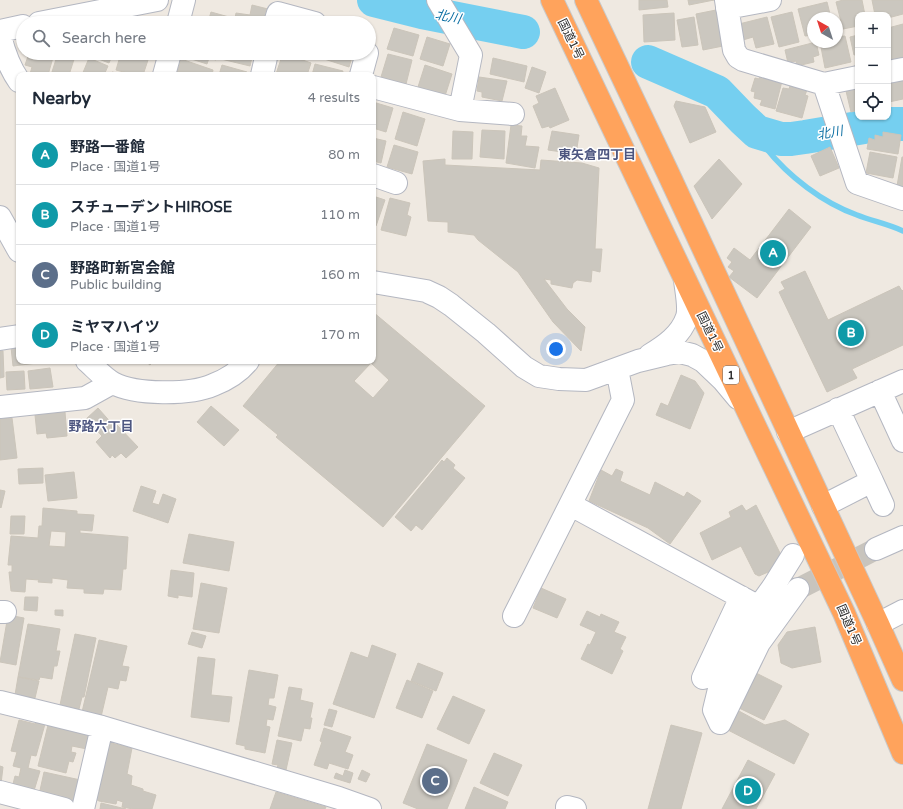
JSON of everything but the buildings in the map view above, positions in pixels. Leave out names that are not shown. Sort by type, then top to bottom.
[{"type":"highway","name":"国道1号","points":[[552,0],[844,613],[903,754]]},
{"type":"highway","name":"1","points":[[586,0],[668,173],[903,680]]},
{"type":"street","points":[[75,16],[157,0]]},
{"type":"street","points":[[180,16],[184,0]]},
{"type":"street","points":[[438,0],[471,55],[460,110]]},
{"type":"street","points":[[770,0],[726,4],[734,50],[738,57],[743,60],[824,84],[855,78]]},
{"type":"street","points":[[277,16],[278,13],[289,16]]},
{"type":"street","points":[[0,31],[16,28]]},
{"type":"street","points":[[0,36],[3,51],[16,76]]},
{"type":"street","points":[[165,72],[168,60]]},
{"type":"street","points":[[263,72],[265,60]]},
{"type":"street","points":[[362,72],[365,60]]},
{"type":"street","points":[[891,71],[903,69]]},
{"type":"street","points":[[824,84],[857,183],[903,199]]},
{"type":"street","points":[[376,88],[460,110],[513,114]]},
{"type":"street","points":[[376,176],[396,183]]},
{"type":"street","points":[[0,217],[16,246]]},
{"type":"street","points":[[638,361],[665,346],[681,328],[687,317],[685,279]]},
{"type":"street","points":[[376,283],[426,291],[439,297],[486,333],[524,367],[539,376],[559,379],[586,380],[638,361],[680,352],[692,355],[703,361],[723,380],[747,408]]},
{"type":"street","points":[[0,339],[16,336]]},
{"type":"street","points":[[90,364],[112,383],[131,390],[147,392],[187,390],[211,386],[228,378],[244,364]]},
{"type":"street","points":[[514,616],[623,400],[617,369]]},
{"type":"street","points":[[788,432],[903,380]]},
{"type":"street","points":[[0,407],[85,398],[112,383]]},
{"type":"street","points":[[880,391],[903,441]]},
{"type":"street","points":[[838,409],[883,505]]},
{"type":"street","points":[[823,506],[872,481]]},
{"type":"street","points":[[571,505],[750,602]]},
{"type":"street","points":[[876,549],[903,537]]},
{"type":"street","points":[[703,678],[750,602],[793,555]]},
{"type":"street","points":[[750,602],[745,626],[730,654],[720,685],[714,710],[720,723],[759,643],[798,589]]},
{"type":"street","points":[[878,624],[903,611]]},
{"type":"street","points":[[0,702],[102,727],[340,803],[370,809]]},
{"type":"street","points":[[84,809],[102,727]]},
{"type":"street","points":[[0,792],[64,809]]},
{"type":"street","points":[[567,809],[567,807],[576,809]]},
{"type":"waterway","name":"北川","points":[[374,0],[422,12],[523,32]]},
{"type":"waterway","points":[[648,62],[717,92],[757,132],[781,139],[805,137],[882,124],[903,124]]},
{"type":"waterway","points":[[757,132],[763,145],[785,169],[807,188],[844,210],[903,231]]},
{"type":"tunnel","points":[[798,589],[876,549]]},
{"type":"place","name":"野路一番館","points":[[773,253]]},
{"type":"place","name":"スチューデントHIROSE","points":[[851,333]]},
{"type":"place","name":"野路町新宮会館","points":[[435,781]]},
{"type":"place","name":"ミヤマハイツ","points":[[748,791]]},
{"type":"district","name":"東矢倉四丁目","points":[[597,155]]},
{"type":"district","name":"野路六丁目","points":[[101,427]]}]
